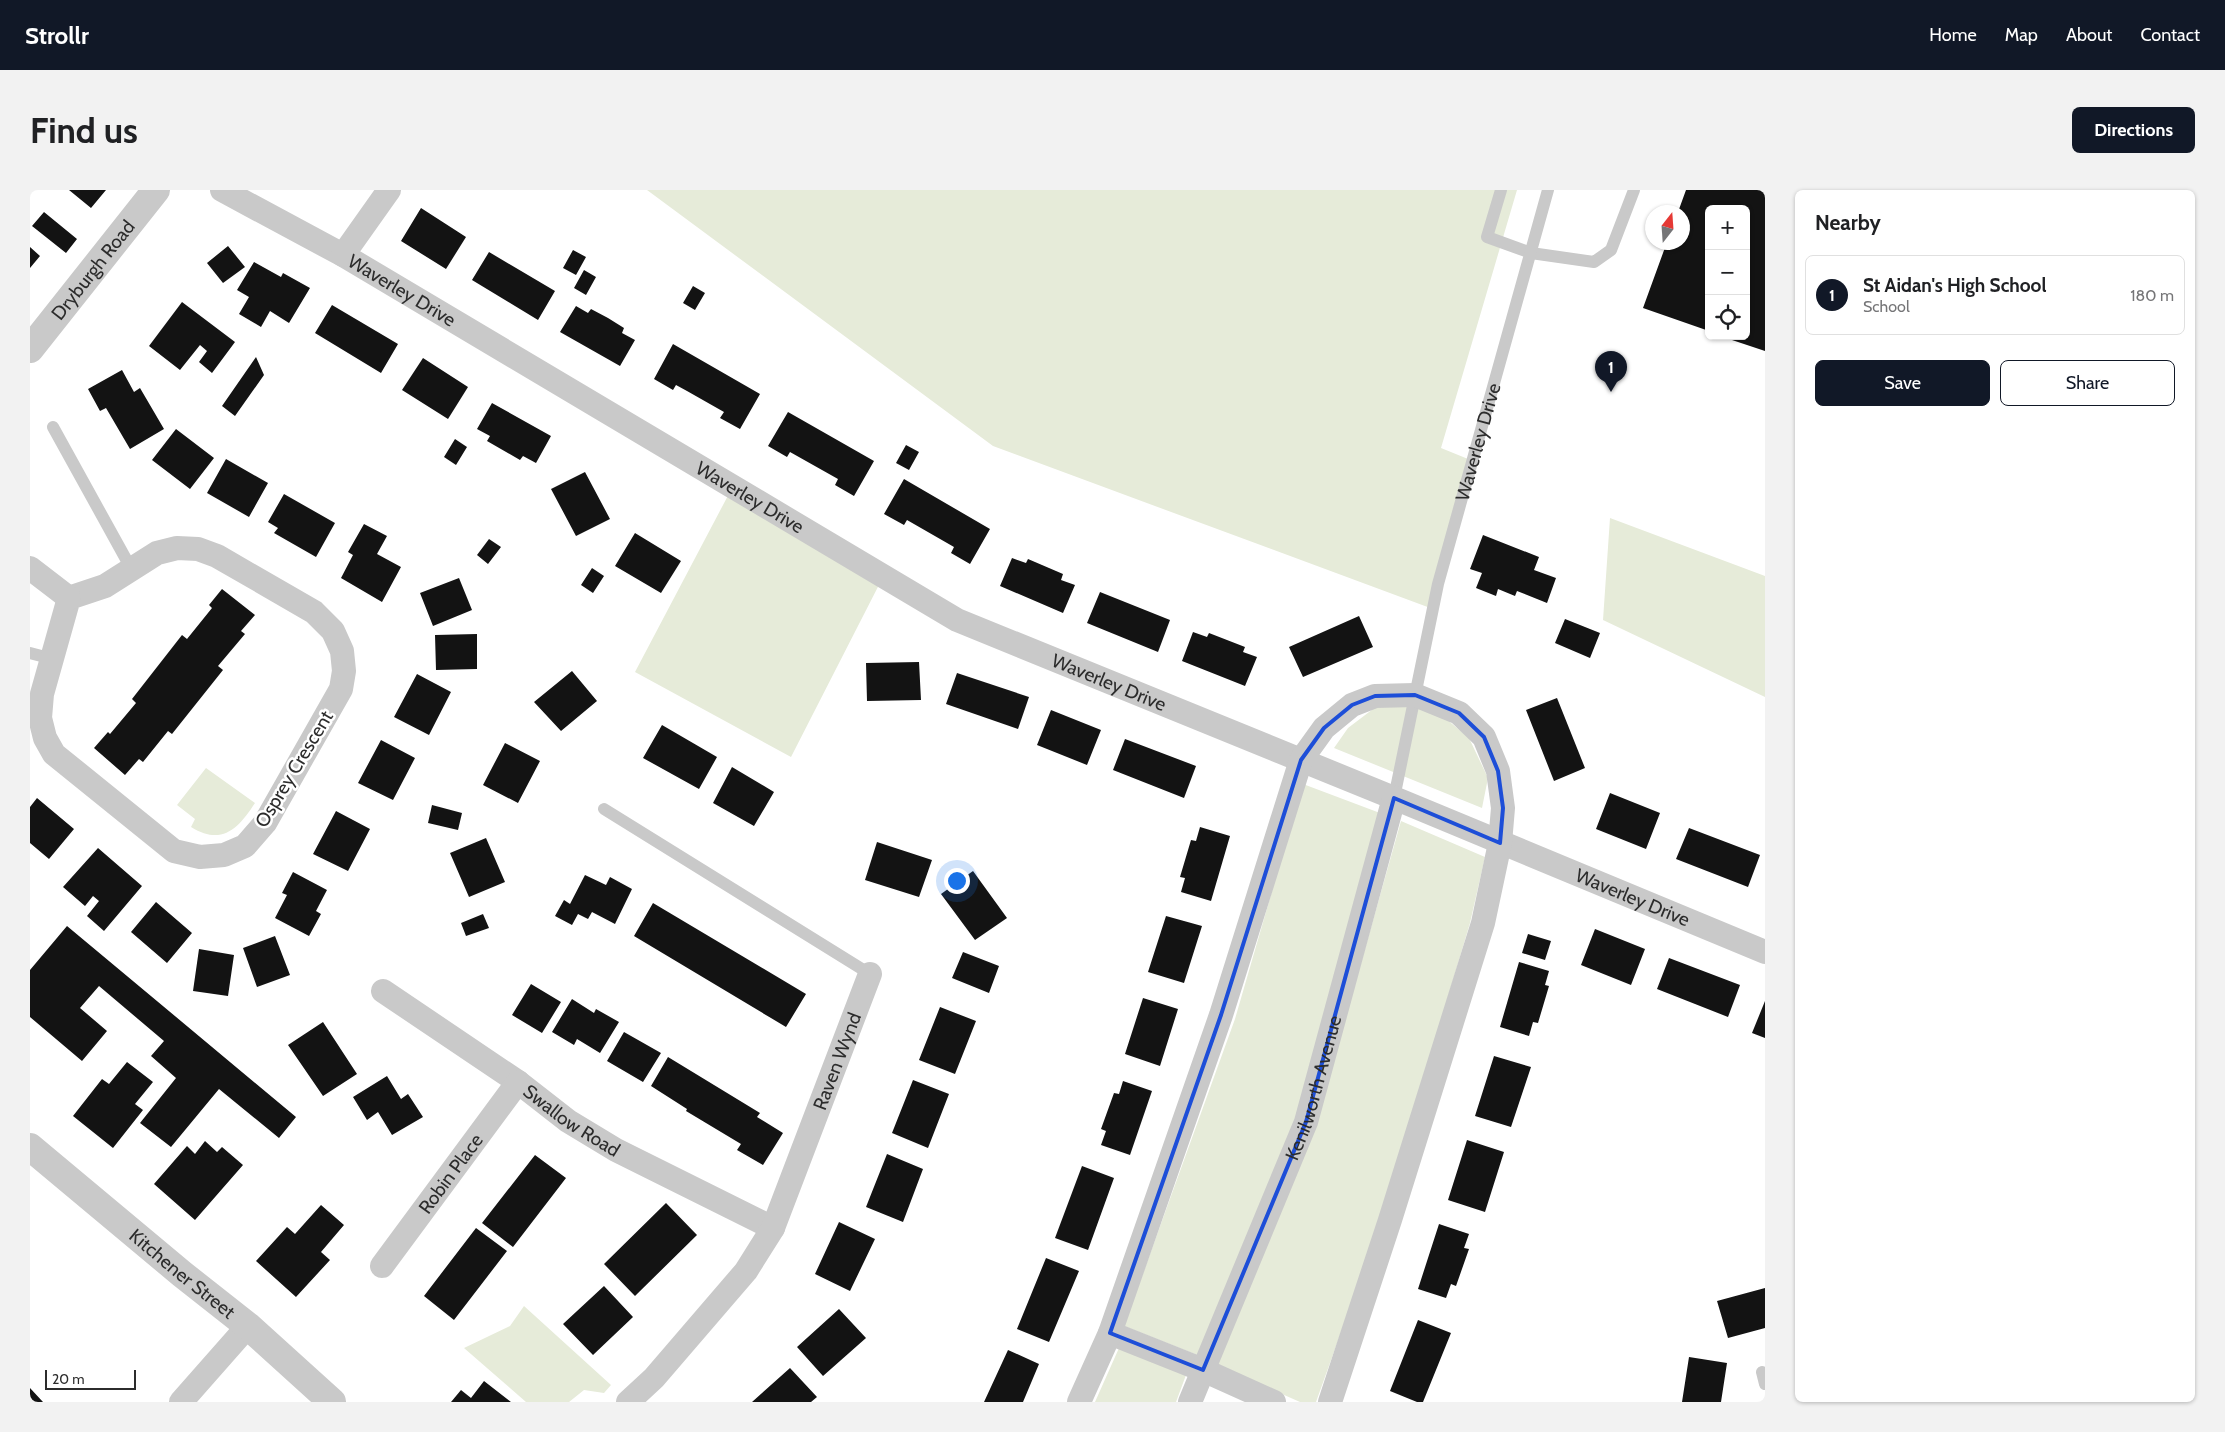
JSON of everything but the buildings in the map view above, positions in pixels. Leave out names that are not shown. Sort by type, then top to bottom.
[{"type":"street","name":"Dryburgh Road","points":[[30,349],[156,190]]},
{"type":"street","name":"Waverley Drive","points":[[222,190],[343,255],[957,620],[1765,952]]},
{"type":"street","points":[[343,255],[389,190]]},
{"type":"street","name":"Osprey Crescent","points":[[177,548],[198,549],[217,556],[314,612],[333,631],[342,651],[344,671],[341,689],[265,823],[245,846],[224,855],[200,857],[174,851],[54,754],[45,738],[40,718],[42,694],[69,598],[105,586],[132,570],[157,553],[177,548]]},
{"type":"street","points":[[30,568],[69,598]]},
{"type":"street","points":[[1079,1402],[1110,1333],[1221,1015],[1301,760],[1324,728],[1352,705],[1375,696],[1415,695],[1459,713],[1484,738],[1498,771],[1503,808],[1500,843],[1483,923],[1390,1220],[1330,1402]]},
{"type":"street","name":"Kenilworth Avenue","points":[[1190,1402],[1306,1122],[1394,798]]},
{"type":"street","name":"Raven Wynd","points":[[628,1402],[654,1378],[746,1271],[773,1228],[870,974]]},
{"type":"street","name":"Swallow Road","points":[[383,991],[518,1082],[568,1120],[616,1150],[773,1228]]},
{"type":"street","name":"Robin Place","points":[[382,1266],[518,1082]]},
{"type":"street","name":"Kitchener Street","points":[[30,1147],[182,1274],[248,1326],[332,1402]]},
{"type":"street","points":[[181,1402],[248,1326]]},
{"type":"street","points":[[1110,1333],[1203,1370],[1274,1402]]},
{"type":"lane","points":[[1501,190],[1487,237],[1531,253],[1594,262],[1611,250],[1634,190]]},
{"type":"lane","name":"Waverley Drive","points":[[1394,798],[1438,584],[1548,190]]},
{"type":"lane","points":[[53,427],[132,570]]},
{"type":"lane","points":[[30,653],[53,659]]},
{"type":"lane","name":"Raven Wynd","points":[[604,809],[870,974]]},
{"type":"lane","points":[[1762,1372],[1765,1384]]},
{"type":"highlighted area","points":[[1415,695],[1459,713],[1484,737],[1498,771],[1503,808],[1500,843],[1394,798],[1306,1122],[1203,1370],[1110,1333],[1221,1015],[1301,760],[1324,728],[1352,705],[1375,696]]},
{"type":"green space","points":[[647,190],[1517,190],[1441,448],[1473,461],[1433,609],[993,446]]},
{"type":"green space","points":[[732,488],[883,577],[791,757],[635,672]]},
{"type":"green space","points":[[1610,518],[1765,576],[1765,697],[1603,620]]},
{"type":"green space","points":[[1395,705],[1425,708],[1445,718],[1469,738],[1488,778],[1482,808],[1334,748],[1348,728],[1377,706]]},
{"type":"green space","points":[[206,768],[255,803],[235,827],[220,835],[212,835],[191,827],[195,819],[177,805]]},
{"type":"green space","points":[[1303,784],[1380,813],[1297,1118],[1200,1356],[1124,1326],[1235,1019]]},
{"type":"green space","points":[[1401,821],[1485,857],[1470,923],[1383,1215],[1316,1402],[1300,1402],[1217,1365],[1316,1123]]},
{"type":"green space","points":[[524,1306],[611,1385],[604,1393],[584,1390],[569,1402],[526,1402],[464,1348],[510,1326]]},
{"type":"green space","points":[[1119,1348],[1186,1375],[1176,1402],[1095,1402]]},
{"type":"place","name":"St Aidan's High School","points":[[1611,392]]}]
